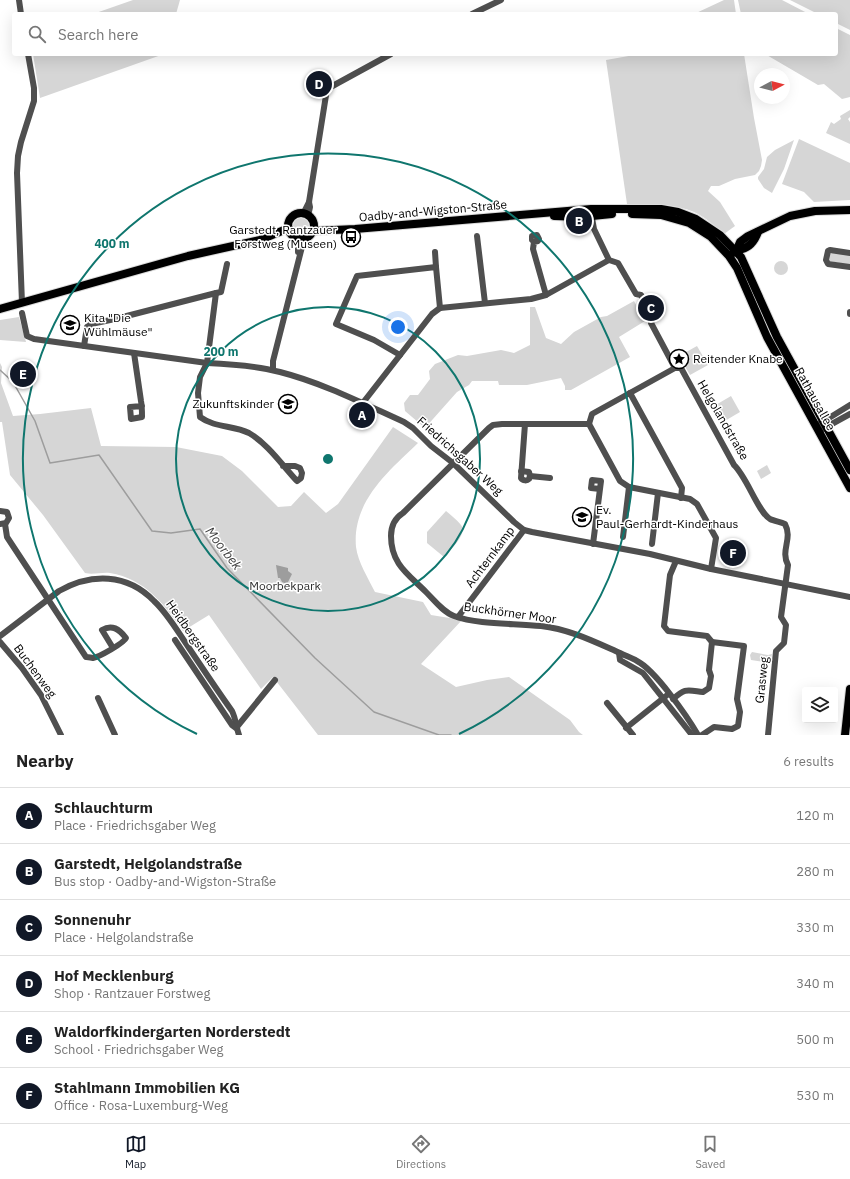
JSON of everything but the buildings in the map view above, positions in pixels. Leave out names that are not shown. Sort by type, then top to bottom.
[{"type":"main road","name":"Oadby-and-Wigston-Straße","points":[[313,228],[355,229],[533,214],[569,216],[591,212],[654,208],[678,212],[696,219],[710,227],[720,235],[732,253]]},
{"type":"main road","points":[[732,253],[744,249],[753,241],[758,232],[795,215],[815,211],[850,210]]},
{"type":"main road","points":[[297,214],[306,215],[312,220],[313,228],[308,237],[301,239],[294,237],[289,231],[289,221],[297,214]]},
{"type":"main road","points":[[0,309],[182,257],[241,245],[289,231]]},
{"type":"main road","name":"Rathausallee","points":[[732,253],[736,268],[767,337],[821,426],[850,470]]},
{"type":"main road","name":"Rathausallee","points":[[821,426],[850,488]]},
{"type":"main road","points":[[845,735],[850,690]]},
{"type":"street","points":[[20,0],[22,12]]},
{"type":"street","points":[[476,12],[501,0]]},
{"type":"street","points":[[22,303],[17,173],[20,142],[34,100],[34,88],[28,56]]},
{"type":"street","points":[[306,215],[306,206],[309,202],[327,89],[387,56]]},
{"type":"street","name":"Helgolandstraße","points":[[591,212],[594,229],[609,260],[618,263],[636,294],[641,295],[653,318],[651,323],[675,368],[681,368],[734,465],[740,470],[763,512],[769,519],[785,524],[788,531],[784,558],[788,565],[785,584]]},
{"type":"street","points":[[477,236],[485,303]]},
{"type":"street","points":[[273,370],[273,361],[286,313],[298,260],[301,239]]},
{"type":"street","points":[[534,242],[533,249],[546,296]]},
{"type":"street","points":[[850,253],[830,250],[828,251],[826,260],[828,264],[850,267]]},
{"type":"street","points":[[435,252],[440,308]]},
{"type":"street","points":[[362,404],[432,314],[440,308],[531,299],[546,296],[609,260]]},
{"type":"street","points":[[84,346],[87,327],[91,324],[221,292],[227,264]]},
{"type":"street","points":[[400,354],[374,340],[336,324],[357,276],[436,267]]},
{"type":"street","points":[[216,293],[207,363],[200,377],[198,393],[200,417],[208,423],[231,427],[249,433],[283,466]]},
{"type":"street","name":"Friedrichsgaber Weg","points":[[22,314],[27,336],[34,339],[207,363],[229,364],[273,370],[317,384],[404,422],[413,428],[431,446],[453,463],[524,530],[650,554],[710,569],[850,597]]},
{"type":"street","points":[[134,353],[142,406]]},
{"type":"street","points":[[675,368],[592,414],[589,424],[620,481],[629,487],[690,499],[697,504],[716,538],[710,569]]},
{"type":"street","points":[[630,393],[682,488],[681,498]]},
{"type":"street","points":[[821,426],[850,405]]},
{"type":"street","points":[[821,426],[850,414]]},
{"type":"street","points":[[525,424],[521,478],[523,480],[528,480],[530,476],[550,478]]},
{"type":"street","name":"Buckhörner Moor","points":[[589,424],[493,425],[403,513],[396,517],[391,530],[391,546],[396,561],[404,571],[450,614],[470,620],[542,626],[577,634],[609,647],[642,664],[652,673],[671,697],[691,723],[698,735]]},
{"type":"street","points":[[623,537],[629,487]]},
{"type":"street","points":[[593,544],[600,489]]},
{"type":"street","points":[[652,544],[658,493]]},
{"type":"street","points":[[0,511],[6,511],[9,516],[9,521],[2,524],[7,537],[86,657],[93,658],[112,648]]},
{"type":"street","name":"Achternkamp","points":[[458,617],[524,530]]},
{"type":"street","points":[[626,728],[663,699],[671,697],[682,691],[687,690],[703,692],[709,688],[711,676],[709,670],[712,642],[708,636],[668,631],[664,626],[670,575],[676,561]]},
{"type":"street","name":"Heidbergstraße","points":[[0,636],[59,591],[79,582],[99,578],[109,578],[123,582],[145,593],[160,607],[232,711],[239,735]]},
{"type":"street","name":"Grasweg","points":[[768,735],[776,651],[784,643],[786,625],[781,617],[785,584]]},
{"type":"street","points":[[175,640],[232,725],[236,728],[275,680]]},
{"type":"street","name":"Buchenweg","points":[[0,642],[22,668],[41,695],[61,735]]},
{"type":"street","points":[[702,735],[714,727],[732,729],[738,726],[740,712],[737,698],[744,646],[712,642]]},
{"type":"street","name":"Buckhörner Moor","points":[[619,653],[621,662],[638,669],[692,735]]},
{"type":"street","points":[[638,669],[642,664]]},
{"type":"street","points":[[98,698],[115,735]]},
{"type":"street","points":[[607,703],[632,735]]},
{"type":"green space","points":[[133,0],[180,0],[177,12],[99,12]]},
{"type":"green space","points":[[724,0],[734,0],[736,12],[698,12]]},
{"type":"green space","points":[[738,0],[782,0],[805,12],[741,12]]},
{"type":"green space","points":[[790,0],[850,0],[850,30],[838,24],[838,12],[814,12]]},
{"type":"green space","points":[[838,29],[850,35],[850,97],[842,99],[824,84],[818,85],[768,56],[838,56]]},
{"type":"green space","points":[[33,56],[158,56],[40,98]]},
{"type":"green space","points":[[629,56],[744,56],[762,160],[759,171],[755,175],[735,179],[719,186],[711,186],[708,191],[720,202],[735,226],[724,234],[702,216],[686,209],[661,205],[627,204],[606,60]]},
{"type":"green space","points":[[850,110],[850,117],[848,119],[850,122],[850,144],[826,133],[831,122],[834,124],[841,119],[840,116]]},
{"type":"green space","points":[[799,139],[850,163],[850,200],[814,202],[804,192],[782,184]]},
{"type":"green space","points":[[794,140],[784,169],[772,193],[764,188],[758,177],[764,169],[767,157],[775,150]]},
{"type":"green space","points":[[298,218],[304,218],[309,223],[307,232],[304,234],[298,234],[293,229],[293,223]]},
{"type":"green space","points":[[830,254],[850,255],[850,265],[829,261]]},
{"type":"green space","points":[[781,261],[786,263],[788,268],[786,273],[781,275],[776,273],[774,268],[776,263]]},
{"type":"green space","points":[[757,297],[818,416],[815,417],[797,383],[794,381],[782,360],[753,299]]},
{"type":"green space","points":[[634,301],[645,321],[619,337],[630,357],[571,390],[565,390],[565,386],[561,378],[527,385],[499,385],[498,381],[472,381],[469,385],[457,392],[425,428],[405,411],[404,403],[410,395],[418,395],[430,379],[429,371],[435,364],[458,355],[467,356],[501,350],[514,353],[530,345],[530,307],[535,307],[546,338],[561,344],[574,332]]},
{"type":"green space","points":[[19,317],[26,342],[0,340],[0,320]]},
{"type":"green space","points":[[697,346],[708,365],[690,375],[679,356]]},
{"type":"green space","name":"Moorbekpark","points":[[0,363],[2,367],[1,383],[13,416],[91,408],[101,446],[176,447],[222,456],[242,471],[278,507],[291,506],[304,492],[326,513],[338,504],[393,427],[418,443],[375,488],[366,501],[360,515],[356,530],[357,553],[375,592],[423,602],[431,615],[462,620],[421,664],[456,687],[509,677],[570,720],[583,735],[318,735],[273,677],[261,689],[209,615],[183,631],[161,602],[134,581],[110,573],[85,573],[43,515],[10,475],[2,422],[0,422]]},
{"type":"green space","points":[[731,396],[740,412],[723,422],[714,406]]},
{"type":"green space","points":[[767,465],[771,473],[761,479],[757,471]]},
{"type":"green space","points":[[446,511],[458,521],[463,529],[457,542],[444,557],[427,543],[427,532]]},
{"type":"green space","points":[[752,652],[768,655],[772,654],[770,663],[751,660],[750,655]]},
{"type":"shaded area","points":[[276,565],[288,568],[288,571],[292,574],[287,584],[278,578]]},
{"type":"waterway","name":"Moorbek","points":[[0,370],[13,382],[35,421],[50,463],[99,455],[152,531],[171,533],[200,529],[227,568],[315,658],[374,712],[439,735],[451,735]]},
{"type":"place","name":"Hof Mecklenburg","points":[[319,84]]},
{"type":"place","name":"Garstedt, Helgolandstraße","points":[[579,221]]},
{"type":"place","name":"Garstedt, Rantzauer Forstweg (Museen)","points":[[351,237]]},
{"type":"place","name":"Sonnenuhr","points":[[651,308]]},
{"type":"place","name":"Kita \"Die Wühlmäuse\"","points":[[70,325]]},
{"type":"place","name":"Reitender Knabe","points":[[679,359]]},
{"type":"place","name":"Waldorfkindergarten Norderstedt","points":[[23,374]]},
{"type":"place","name":"Zukunftskinder","points":[[288,404]]},
{"type":"place","name":"Schlauchturm","points":[[362,415]]},
{"type":"place","name":"Ev. Paul-Gerhardt-Kinderhaus","points":[[582,517]]},
{"type":"place","name":"Stahlmann Immobilien KG","points":[[733,553]]}]
